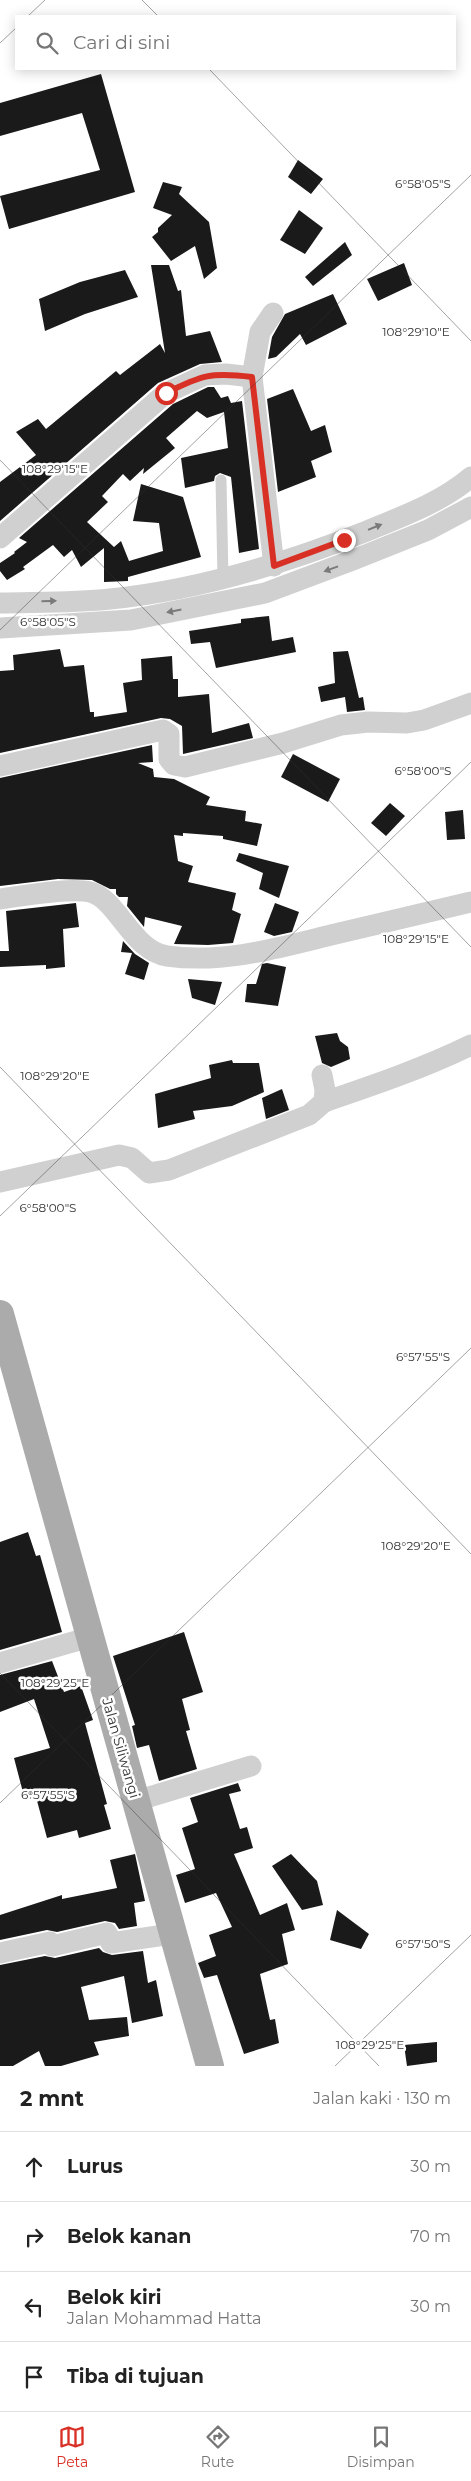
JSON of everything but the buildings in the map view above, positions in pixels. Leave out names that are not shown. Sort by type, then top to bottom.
[{"type":"main road","name":"Jalan Siliwangi","points":[[0,1314],[210,2066]]},
{"type":"street","points":[[273,313],[260,332],[252,377],[274,566]]},
{"type":"street","points":[[0,538],[166,393],[205,375],[226,374],[252,377]]},
{"type":"street","points":[[0,603],[108,600],[158,593],[223,578],[241,576],[274,566],[429,506],[471,478]]},
{"type":"street","points":[[0,628],[131,620],[265,592],[428,530],[471,507]]},
{"type":"street","points":[[223,578],[224,602]]},
{"type":"street","points":[[0,766],[164,730],[169,734],[169,759],[174,765],[184,767],[283,743],[341,725],[368,722],[407,724],[471,704]]},
{"type":"street","points":[[0,894],[0,899],[91,892],[101,898],[136,937],[153,950],[165,955],[192,958],[226,958],[300,943],[471,902]]},
{"type":"street","points":[[0,1182],[120,1155],[132,1158],[149,1173],[156,1174],[308,1115],[324,1102],[452,1055],[471,1044]]},
{"type":"street","points":[[322,1075],[326,1090],[324,1102]]},
{"type":"street","points":[[0,1663],[90,1637]]},
{"type":"street","points":[[136,1801],[251,1766]]},
{"type":"street","points":[[0,1954],[50,1942],[52,1946],[107,1933],[110,1943],[172,1934]]},
{"type":"lane","points":[[221,480],[223,578]]},
{"type":"route","points":[[166,393],[205,375],[226,374],[252,377],[253,399],[274,566],[344,540]]}]
